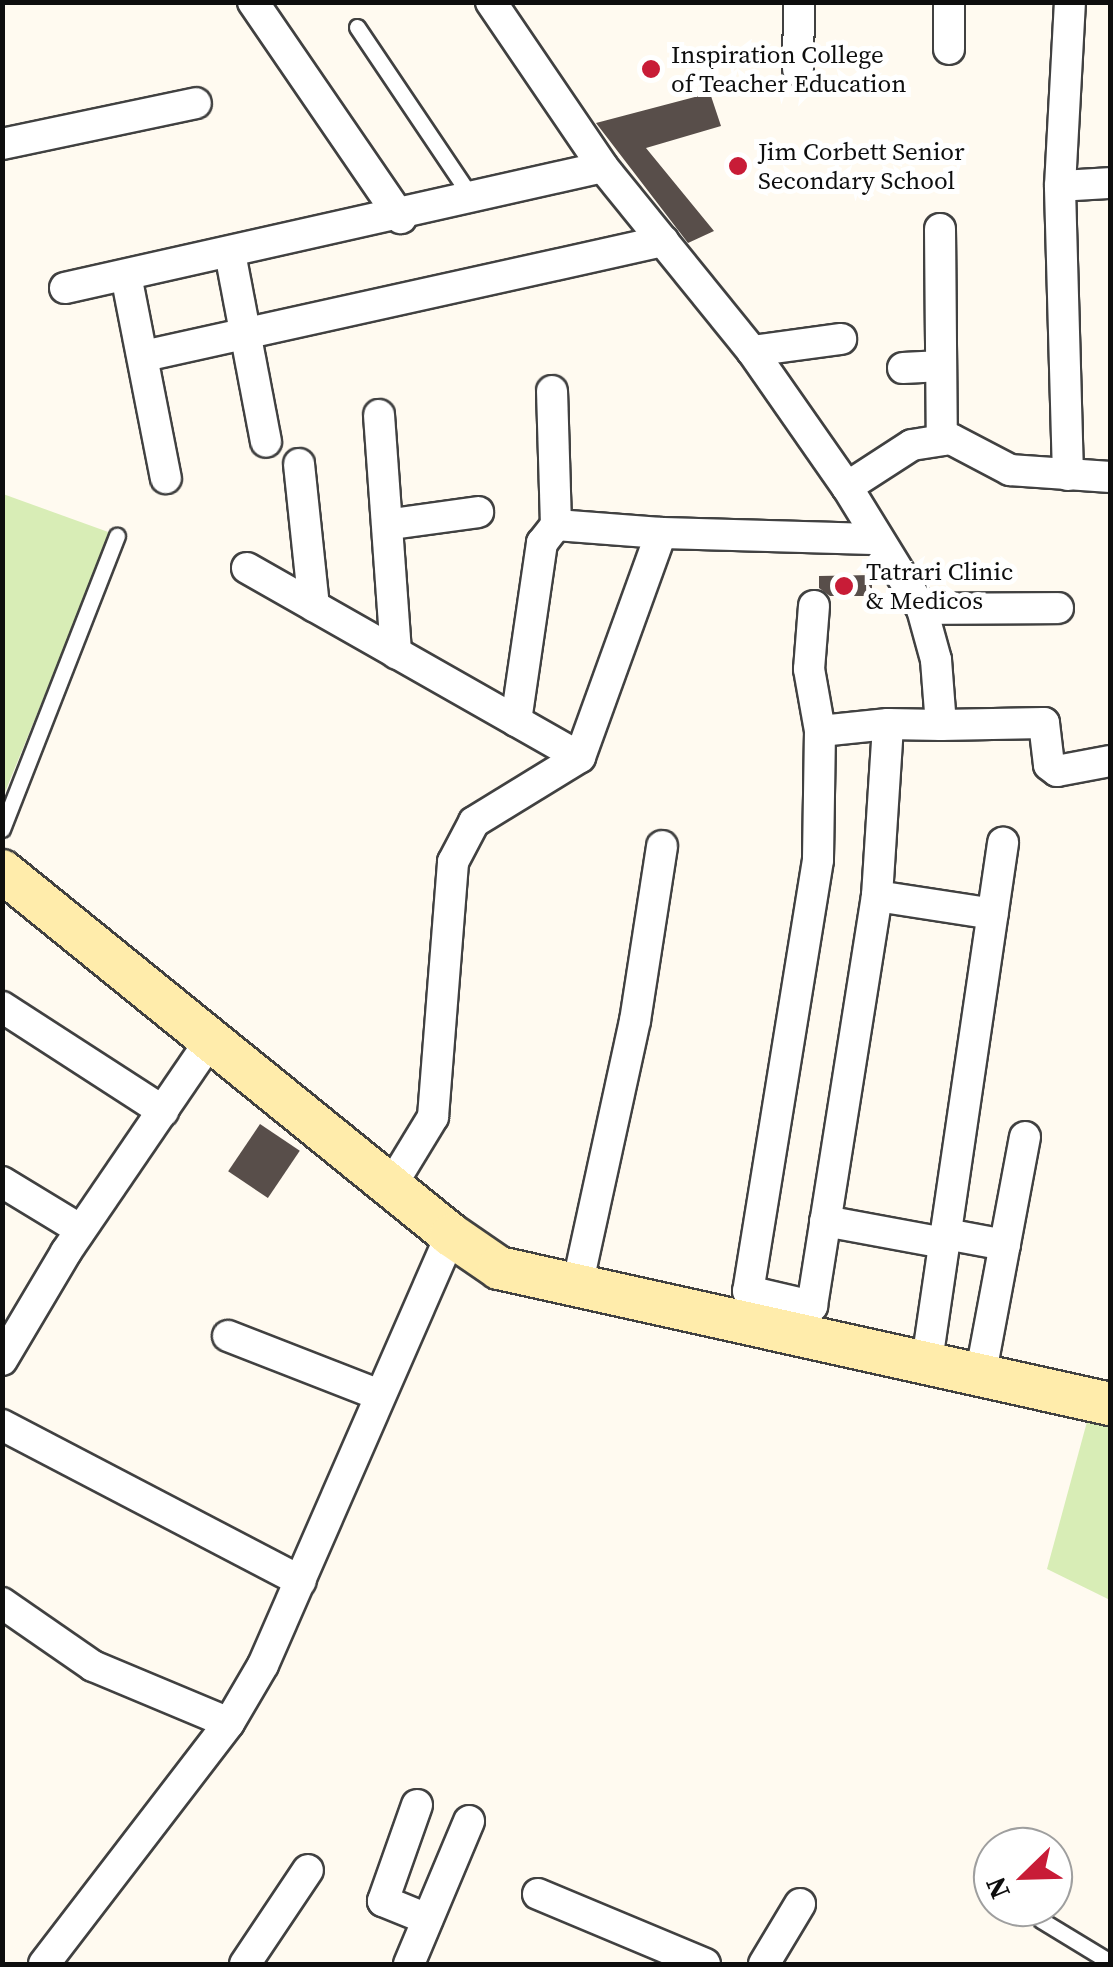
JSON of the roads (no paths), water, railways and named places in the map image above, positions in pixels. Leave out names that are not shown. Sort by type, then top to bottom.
[{"type":"main road","points":[[2,871],[450,1235],[499,1268],[578,1282],[1110,1404]]},
{"type":"street","points":[[252,2],[401,218]]},
{"type":"street","points":[[491,2],[603,167],[752,351],[846,487],[922,609],[942,725]]},
{"type":"street","points":[[798,68],[799,2]]},
{"type":"street","points":[[949,2],[949,48]]},
{"type":"street","points":[[1068,475],[1060,186],[1070,2]]},
{"type":"street","points":[[2,144],[196,104]]},
{"type":"street","points":[[65,288],[401,218],[603,167]]},
{"type":"street","points":[[1060,186],[1110,183]]},
{"type":"street","points":[[940,229],[938,366],[942,440]]},
{"type":"street","points":[[144,356],[663,241]]},
{"type":"street","points":[[230,253],[266,442]]},
{"type":"street","points":[[126,276],[166,478]]},
{"type":"street","points":[[752,351],[841,340]]},
{"type":"street","points":[[902,368],[938,366]]},
{"type":"street","points":[[516,722],[542,543],[556,525],[552,390]]},
{"type":"street","points":[[379,415],[392,524],[396,653]]},
{"type":"street","points":[[846,487],[912,444],[951,438],[1010,470],[1110,477]]},
{"type":"street","points":[[300,464],[314,606]]},
{"type":"street","points":[[392,524],[478,512]]},
{"type":"street","points":[[556,525],[875,539]]},
{"type":"street","points":[[391,1186],[433,1116],[453,862],[474,822],[580,757],[661,532]]},
{"type":"street","points":[[247,568],[580,757]]},
{"type":"street","points":[[814,606],[809,669],[820,731],[818,860],[790,1060],[748,1291],[812,1306],[877,896],[888,724]]},
{"type":"street","points":[[922,609],[1058,608]]},
{"type":"street","points":[[820,731],[888,724],[1044,724],[1050,765],[1056,771],[1110,760]]},
{"type":"street","points":[[927,1361],[1003,843]]},
{"type":"street","points":[[578,1282],[635,1020],[662,846]]},
{"type":"street","points":[[877,896],[993,914]]},
{"type":"street","points":[[2,1007],[163,1111]]},
{"type":"street","points":[[2,1360],[81,1230],[212,1038]]},
{"type":"street","points":[[981,1372],[1025,1137]]},
{"type":"street","points":[[2,1182],[81,1230]]},
{"type":"street","points":[[825,1221],[1005,1245]]},
{"type":"street","points":[[44,1964],[230,1723],[301,1581],[378,1394],[450,1235]]},
{"type":"street","points":[[228,1336],[378,1394]]},
{"type":"street","points":[[2,1424],[301,1581]]},
{"type":"street","points":[[2,1603],[93,1666],[230,1723]]},
{"type":"street","points":[[416,1805],[383,1901],[428,1919]]},
{"type":"street","points":[[409,1964],[468,1821]]},
{"type":"street","points":[[245,1964],[308,1870]]},
{"type":"street","points":[[538,1894],[705,1964]]},
{"type":"street","points":[[764,1964],[800,1904]]},
{"type":"lane","points":[[356,27],[474,201]]},
{"type":"lane","points":[[2,828],[117,536]]},
{"type":"lane","points":[[1053,1927],[1110,1962]]},
{"type":"place","name":"Inspiration College of Teacher Education","points":[[651,69]]},
{"type":"place","name":"Jim Corbett Senior Secondary School","points":[[738,166]]},
{"type":"place","name":"Tatrari Clinic & Medicos","points":[[844,586]]}]
